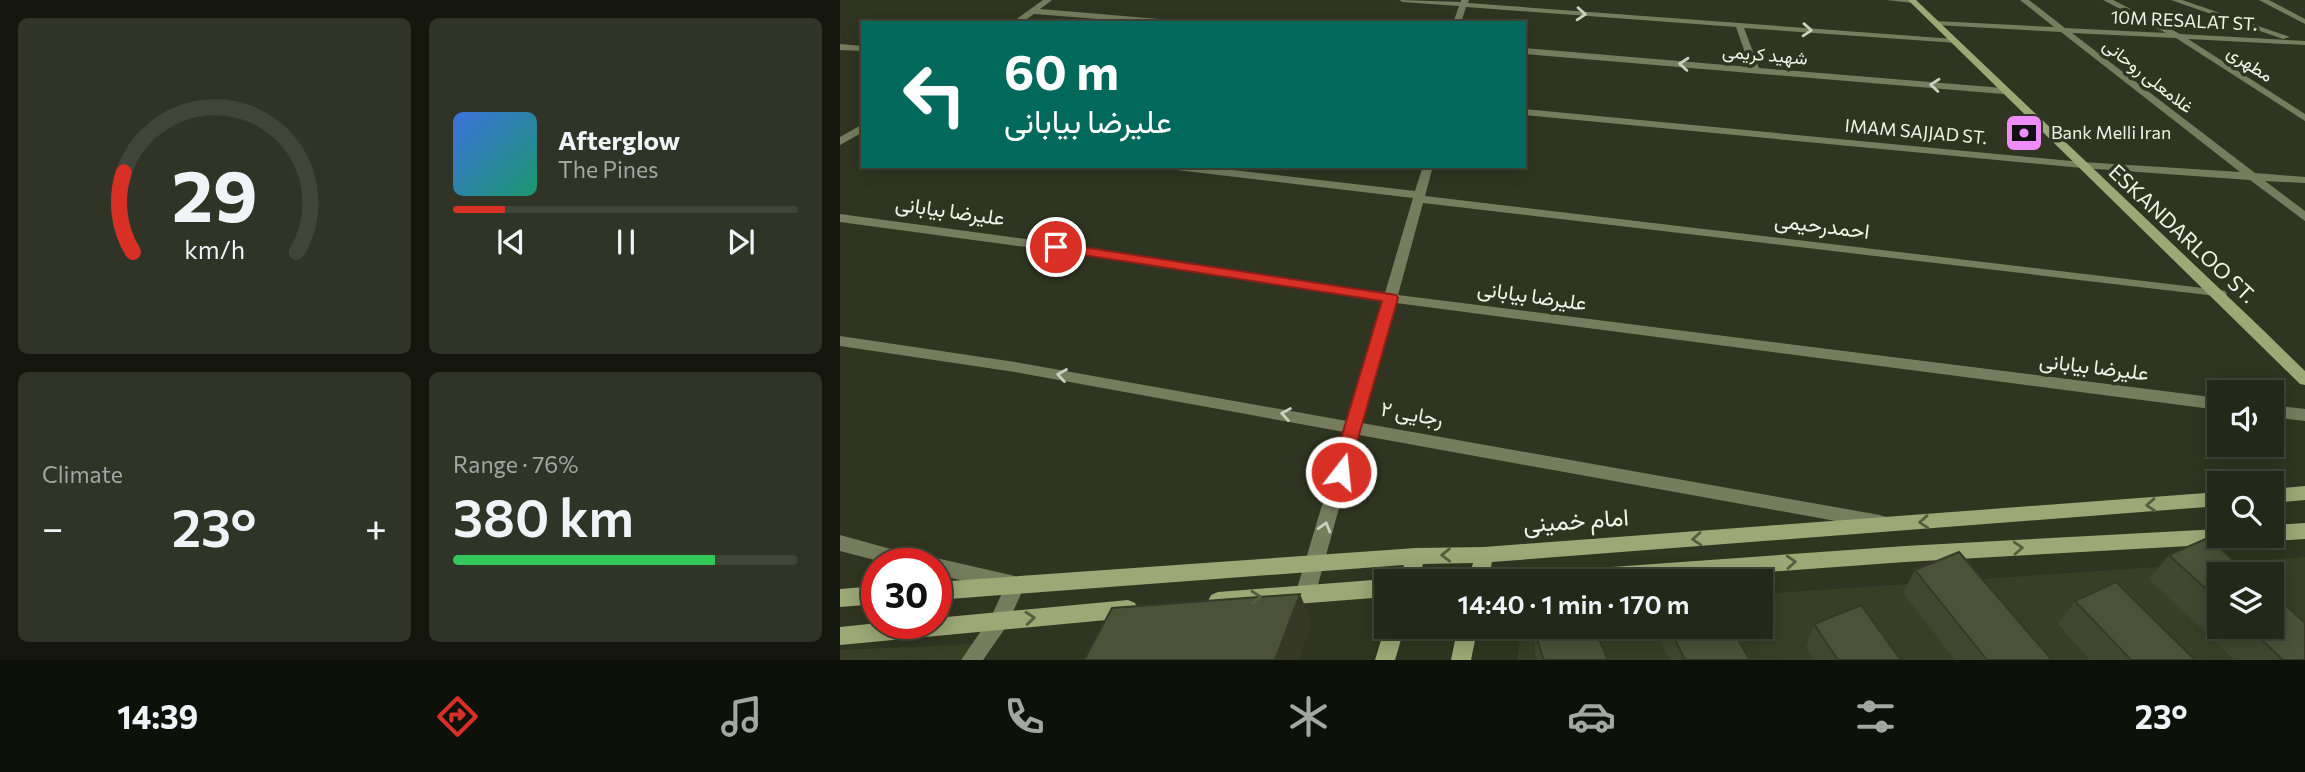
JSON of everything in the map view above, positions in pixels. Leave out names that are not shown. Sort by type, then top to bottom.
[{"type":"main road","name":"ESKANDARLOO ST.","points":[[1912,1],[2003,91],[2220,294],[2305,380]]},
{"type":"main road","points":[[2284,495],[2305,493]]},
{"type":"main road","name":"امام خمینی","points":[[952,590],[1416,556],[1484,555],[2207,500]]},
{"type":"main road","points":[[2284,532],[2305,531]]},
{"type":"main road","points":[[1695,569],[2207,537]]},
{"type":"main road","points":[[1481,569],[1484,555]]},
{"type":"main road","points":[[1412,569],[1416,556]]},
{"type":"main road","points":[[1199,602],[1374,589]]},
{"type":"main road","points":[[840,598],[861,597]]},
{"type":"main road","points":[[840,636],[1146,607]]},
{"type":"main road","points":[[1385,660],[1391,639]]},
{"type":"main road","points":[[1461,660],[1465,639]]},
{"type":"street","points":[[1018,21],[1048,0]]},
{"type":"street","points":[[1403,0],[1464,2],[1954,41]]},
{"type":"street","points":[[1891,0],[1912,1]]},
{"type":"street","name":"غلامعلی روحانی","points":[[2024,0],[2305,217]]},
{"type":"street","name":"مطهری","points":[[2107,0],[2178,36],[2305,118]]},
{"type":"street","points":[[2175,0],[2305,43]]},
{"type":"street","points":[[2186,0],[2305,35]]},
{"type":"street","points":[[2263,0],[2305,22]]},
{"type":"street","points":[[1458,21],[1464,2]]},
{"type":"street","points":[[1031,11],[1158,21]]},
{"type":"street","name":"10M RESALAT ST.","points":[[1936,23],[2305,43]]},
{"type":"street","points":[[1739,25],[1755,70]]},
{"type":"street","points":[[2293,43],[2305,49]]},
{"type":"street","points":[[840,47],[861,49]]},
{"type":"street","name":"شهید کریمی","points":[[1526,51],[2003,91]]},
{"type":"street","name":"IMAM SAJJAD ST.","points":[[1526,112],[2082,165],[2305,180]]},
{"type":"street","points":[[840,142],[860,130]]},
{"type":"street","name":"احمدرحیمی","points":[[1184,168],[2220,294]]},
{"type":"street","points":[[1306,592],[1427,168]]},
{"type":"street","name":"علیرضا بیابانی","points":[[840,218],[1056,247],[1390,298],[2207,402]]},
{"type":"street","name":"رجایی ۲","points":[[840,341],[1015,366],[1891,524]]},
{"type":"street","points":[[2284,412],[2305,415]]},
{"type":"street","points":[[840,543],[861,548]]},
{"type":"street","points":[[952,570],[1015,585],[999,621],[971,660]]},
{"type":"shaded area","points":[[2305,557],[2305,660],[1517,660],[1520,639],[1773,639],[1773,593],[2207,564],[2207,639],[2284,639],[2284,562],[2231,562]]},
{"type":"shaded area","points":[[972,644],[960,660],[840,660],[840,650]]},
{"type":"building","points":[[2207,538],[2207,548],[2219,548],[2235,562],[2207,562],[2207,590],[2169,555]]},
{"type":"building","points":[[1959,552],[2052,660],[1987,660],[1915,570]]},
{"type":"building","points":[[2116,582],[2195,660],[2131,660],[2075,601]]},
{"type":"building","points":[[1300,594],[1275,660],[1084,660],[1112,608]]},
{"type":"building","points":[[2284,604],[2305,623],[2305,660],[2283,660],[2261,639],[2284,639]]},
{"type":"building","points":[[1861,605],[1901,660],[1838,660],[1814,624]]},
{"type":"building","points":[[1537,639],[1599,639],[1608,660],[1544,660]]},
{"type":"building","points":[[1674,639],[1738,639],[1750,660],[1685,660]]},
{"type":"place","name":"Bank Melli Iran","points":[[2024,133]]},
{"type":"route","points":[[1056,247],[1390,298],[1341,472]]}]
